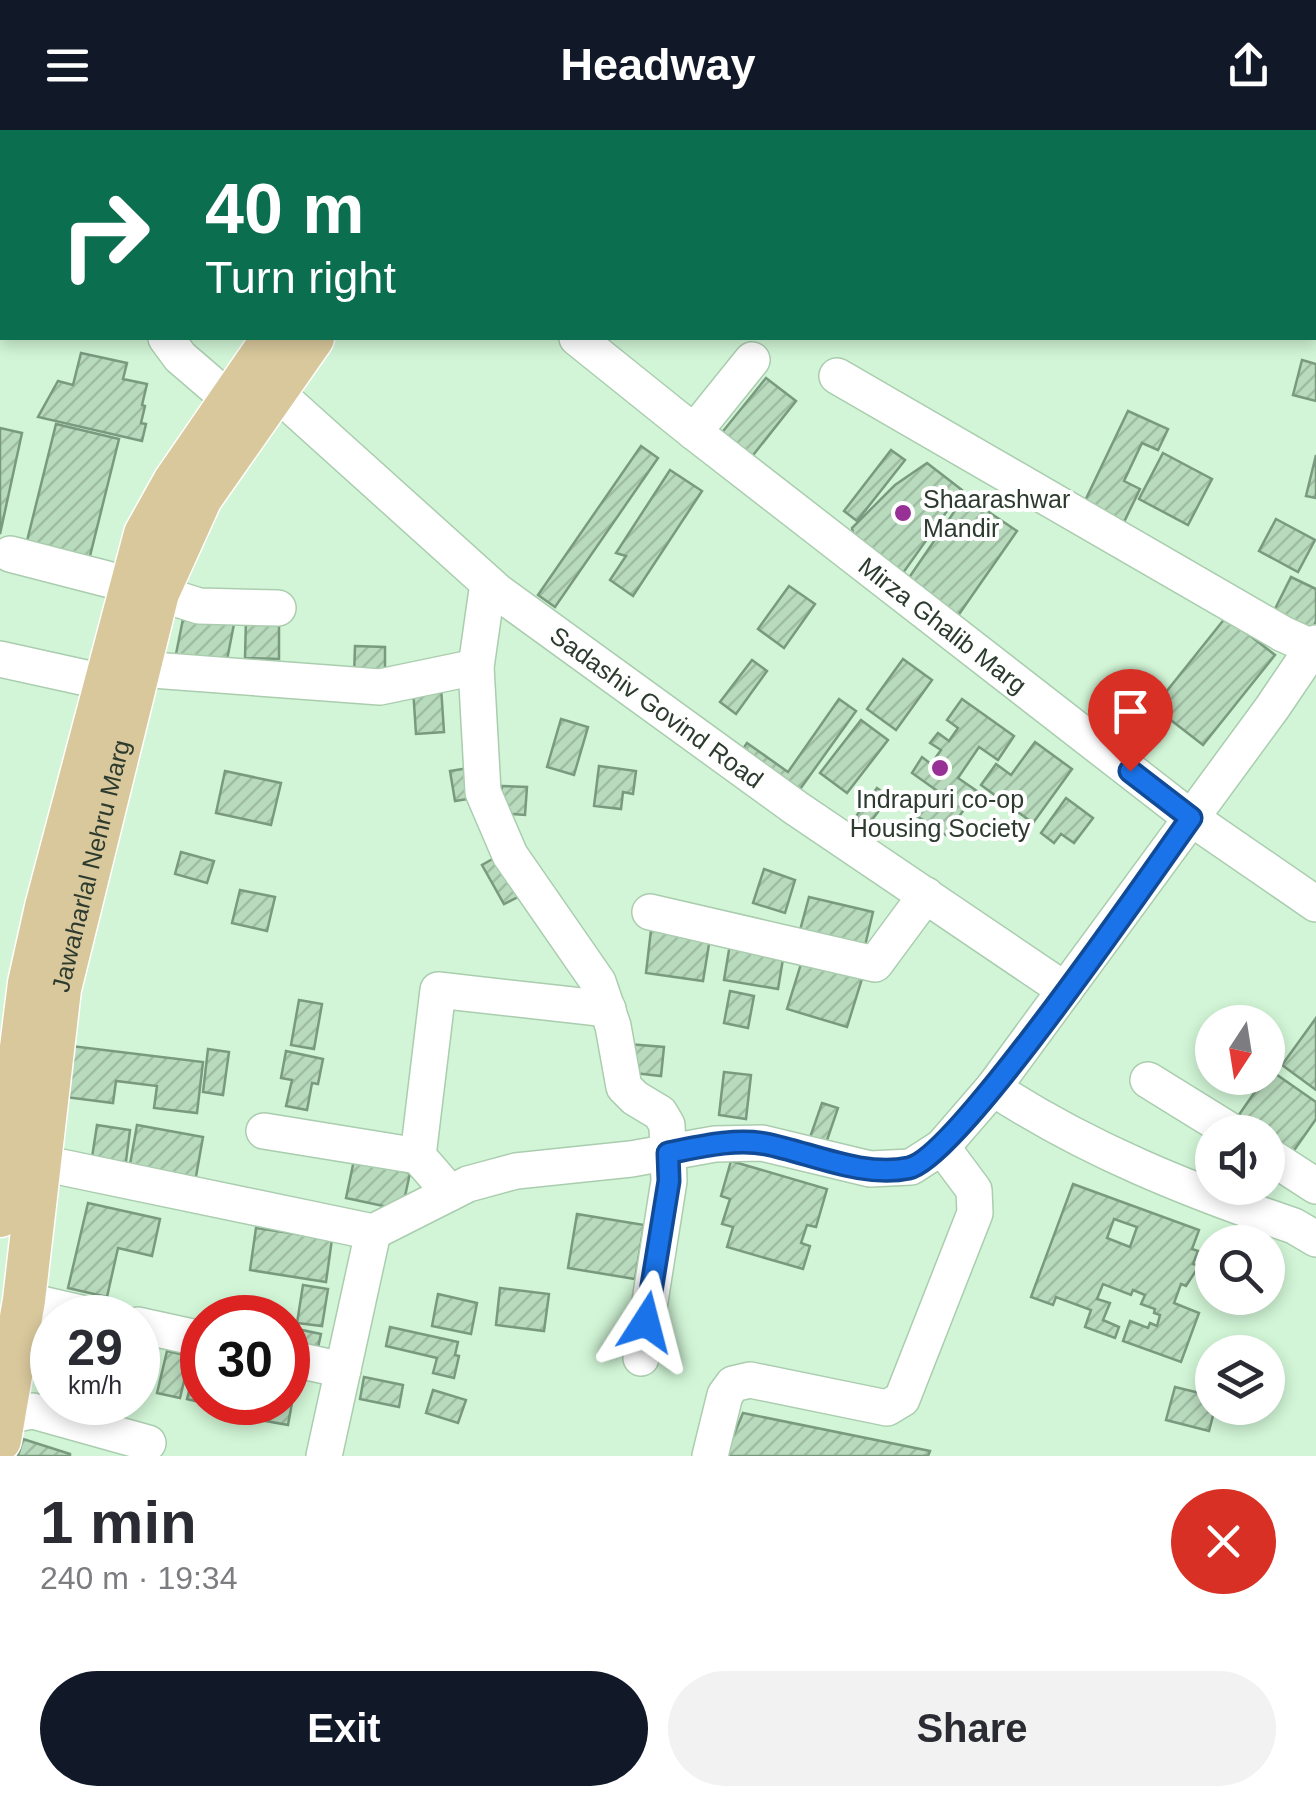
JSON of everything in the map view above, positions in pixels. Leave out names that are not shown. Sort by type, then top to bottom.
[{"type":"main road","name":"Jawaharlal Nehru Marg","points":[[0,1216],[60,989],[122,676],[144,589],[145,534],[174,482],[272,340]]},
{"type":"main road","name":"Jawaharlal Nehru Marg","points":[[144,589],[201,498],[312,340]]},
{"type":"main road","name":"Jawaharlal Nehru Marg","points":[[2,1428],[24,1300],[15,1153]]},
{"type":"street","points":[[167,340],[180,357],[230,400]]},
{"type":"street","name":"Mirza Ghalib Marg","points":[[580,340],[1191,818],[1316,904]]},
{"type":"street","points":[[694,432],[752,360]]},
{"type":"street","points":[[15,1153],[373,1232],[468,1184],[516,1171],[715,1144],[762,1143],[870,1169],[911,1168],[942,1146],[993,1088],[1315,646],[837,376]]},
{"type":"street","name":"Sadashiv Govind Road","points":[[276,392],[488,583],[796,808],[1065,990]]},
{"type":"street","points":[[10,554],[199,606],[278,608]]},
{"type":"street","points":[[488,583],[476,667],[483,792],[510,854],[598,982],[624,1087],[634,1098],[660,1113],[668,1124],[669,1181],[640,1358]]},
{"type":"street","points":[[0,659],[122,676],[380,686],[476,667]]},
{"type":"street","points":[[650,912],[875,964],[926,895]]},
{"type":"street","points":[[418,1156],[438,990],[608,1010]]},
{"type":"street","points":[[1148,1080],[1205,1115]]},
{"type":"street","points":[[993,1088],[1040,1118],[1138,1167],[1222,1202],[1294,1226],[1316,1239]]},
{"type":"street","points":[[264,1131],[418,1156],[450,1193]]},
{"type":"street","points":[[710,1456],[725,1395],[732,1384],[750,1380],[887,1408],[902,1399],[975,1213],[974,1190],[942,1146]]},
{"type":"street","points":[[1285,1166],[1316,1186]]},
{"type":"street","points":[[324,1456],[373,1232]]},
{"type":"street","points":[[24,1300],[30,1301]]},
{"type":"street","points":[[310,1363],[342,1370]]},
{"type":"street","points":[[2,1428],[33,1411],[148,1443]]},
{"type":"building","points":[[81,353],[127,363],[123,379],[147,384],[142,405],[145,406],[141,423],[146,424],[142,441],[38,417],[58,381],[73,385]]},
{"type":"building","points":[[1302,360],[1316,364],[1316,401],[1293,395]]},
{"type":"building","points":[[766,378],[796,401],[750,459],[720,435]]},
{"type":"building","points":[[1128,411],[1168,429],[1158,450],[1142,443],[1124,481],[1140,489],[1124,522],[1084,503]]},
{"type":"building","points":[[56,424],[119,439],[89,560],[26,545]]},
{"type":"building","points":[[0,428],[22,433],[0,534]]},
{"type":"building","points":[[641,446],[658,458],[555,607],[538,595]]},
{"type":"building","points":[[891,450],[905,460],[857,521],[844,511]]},
{"type":"building","points":[[1163,453],[1212,479],[1188,525],[1139,499]]},
{"type":"building","points":[[1316,455],[1316,498],[1306,496]]},
{"type":"building","points":[[927,463],[962,490],[903,573],[856,550],[852,528],[895,485]]},
{"type":"building","points":[[670,470],[702,491],[633,596],[610,580],[626,556],[616,553]]},
{"type":"building","points":[[965,496],[1017,531],[955,620],[904,585]]},
{"type":"building","points":[[1276,519],[1315,540],[1298,572],[1259,551]]},
{"type":"building","points":[[1291,577],[1316,589],[1316,621],[1312,630],[1274,611]]},
{"type":"building","points":[[789,586],[815,604],[784,648],[758,629]]},
{"type":"building","points":[[184,614],[234,624],[225,670],[175,659]]},
{"type":"building","points":[[1226,617],[1275,655],[1203,745],[1154,707]]},
{"type":"building","points":[[246,619],[279,620],[279,659],[245,658]]},
{"type":"building","points":[[355,646],[385,647],[385,678],[354,677]]},
{"type":"building","points":[[903,659],[932,680],[896,730],[867,709]]},
{"type":"building","points":[[752,660],[767,671],[736,714],[720,702]]},
{"type":"building","points":[[441,687],[444,732],[416,734],[413,688]]},
{"type":"building","points":[[839,699],[856,711],[793,799],[736,759],[747,743],[788,772]]},
{"type":"building","name":"Indrapuri co-op Housing Society","points":[[962,699],[1014,736],[998,760],[979,747],[958,778],[977,791],[946,835],[917,816],[936,790],[912,773],[922,757],[931,764],[941,750],[930,743],[938,733],[949,741],[958,728],[947,720]]},
{"type":"building","points":[[1152,713],[1165,721],[1139,761],[1127,753]]},
{"type":"building","points":[[561,719],[588,727],[574,775],[547,767]]},
{"type":"building","points":[[861,720],[888,740],[847,793],[820,773]]},
{"type":"building","points":[[1035,742],[1072,769],[1033,823],[981,785],[996,764],[1011,775]]},
{"type":"building","points":[[599,766],[636,771],[633,794],[623,792],[621,809],[594,806]]},
{"type":"building","points":[[475,767],[480,797],[455,801],[450,771]]},
{"type":"building","points":[[225,771],[281,783],[271,825],[216,813]]},
{"type":"building","points":[[502,786],[527,787],[525,815],[500,813]]},
{"type":"building","points":[[877,788],[889,797],[860,836],[848,827]]},
{"type":"building","points":[[1066,798],[1093,818],[1074,843],[1061,834],[1054,843],[1041,833]]},
{"type":"building","points":[[181,852],[214,861],[207,883],[175,874]]},
{"type":"building","points":[[498,856],[520,896],[504,904],[482,865]]},
{"type":"building","points":[[764,869],[795,880],[785,913],[753,903]]},
{"type":"building","points":[[240,890],[275,897],[267,931],[232,923]]},
{"type":"building","points":[[809,897],[873,912],[864,950],[799,934]]},
{"type":"building","points":[[651,930],[710,938],[703,981],[646,973]]},
{"type":"building","points":[[730,944],[784,953],[778,989],[724,980]]},
{"type":"building","points":[[805,951],[865,969],[847,1027],[787,1009]]},
{"type":"building","points":[[730,991],[754,996],[748,1028],[724,1023]]},
{"type":"building","points":[[299,1000],[322,1004],[314,1049],[291,1045]]},
{"type":"building","points":[[1316,1018],[1316,1090],[1285,1067],[1285,1061]]},
{"type":"building","points":[[628,1044],[664,1047],[661,1076],[625,1072]]},
{"type":"building","points":[[71,1046],[203,1062],[197,1113],[154,1108],[157,1086],[116,1081],[113,1103],[65,1097]]},
{"type":"building","points":[[208,1049],[229,1052],[223,1095],[203,1092]]},
{"type":"building","points":[[286,1051],[323,1059],[318,1084],[312,1083],[307,1110],[286,1106],[292,1080],[281,1078]]},
{"type":"building","points":[[724,1072],[751,1075],[746,1119],[719,1115]]},
{"type":"building","points":[[1285,1080],[1316,1102],[1316,1119],[1288,1159],[1285,1115],[1239,1115],[1253,1095],[1285,1095]]},
{"type":"building","points":[[822,1103],[838,1108],[823,1152],[807,1146]]},
{"type":"building","points":[[97,1125],[130,1130],[125,1169],[91,1164]]},
{"type":"building","points":[[137,1125],[203,1137],[195,1182],[129,1170]]},
{"type":"building","points":[[354,1160],[410,1173],[402,1210],[346,1198]]},
{"type":"building","points":[[731,1161],[827,1189],[816,1227],[807,1225],[801,1243],[810,1246],[803,1269],[727,1247],[733,1227],[722,1224],[730,1199],[721,1196]]},
{"type":"building","points":[[1073,1184],[1195,1229],[1195,1272],[1186,1286],[1181,1284],[1174,1303],[1198,1315],[1181,1362],[1123,1341],[1130,1321],[1148,1328],[1150,1323],[1157,1326],[1160,1315],[1141,1304],[1145,1295],[1133,1290],[1131,1295],[1103,1284],[1097,1299],[1110,1303],[1103,1320],[1119,1327],[1115,1338],[1085,1327],[1091,1310],[1056,1297],[1053,1305],[1031,1297]],"holes":[[[1114,1219],[1137,1227],[1130,1247],[1107,1238]]]},
{"type":"building","points":[[88,1203],[160,1219],[152,1256],[118,1248],[107,1295],[68,1288]]},
{"type":"building","points":[[577,1214],[644,1225],[635,1279],[568,1268]]},
{"type":"building","points":[[256,1228],[332,1239],[326,1282],[250,1270]]},
{"type":"building","points":[[303,1285],[328,1289],[322,1326],[310,1325],[310,1295],[301,1295]]},
{"type":"building","points":[[500,1288],[549,1294],[544,1331],[496,1325]]},
{"type":"building","points":[[438,1294],[477,1303],[471,1334],[432,1326]]},
{"type":"building","points":[[390,1327],[458,1342],[454,1378],[433,1373],[437,1358],[386,1346]]},
{"type":"building","points":[[310,1332],[321,1334],[315,1361],[310,1360]]},
{"type":"building","points":[[167,1351],[180,1354],[180,1398],[160,1394]]},
{"type":"building","points":[[364,1377],[403,1385],[399,1407],[360,1399]]},
{"type":"building","points":[[1175,1387],[1195,1392],[1195,1425],[1211,1425],[1209,1431],[1166,1420]]},
{"type":"building","points":[[433,1390],[466,1400],[458,1423],[426,1413]]},
{"type":"building","points":[[743,1413],[930,1451],[928,1456],[725,1456]]},
{"type":"building","points":[[23,1439],[70,1454],[70,1456],[18,1456]]},
{"type":"place","name":"Shaarashwar Mandir","points":[[903,513]]},
{"type":"place","name":"Indrapuri co-op Housing Society","points":[[940,768]]},
{"type":"route","points":[[646,1322],[669,1181],[668,1153],[715,1144],[762,1143],[870,1169],[911,1168],[942,1146],[993,1088],[1191,818],[1130,771]]}]
